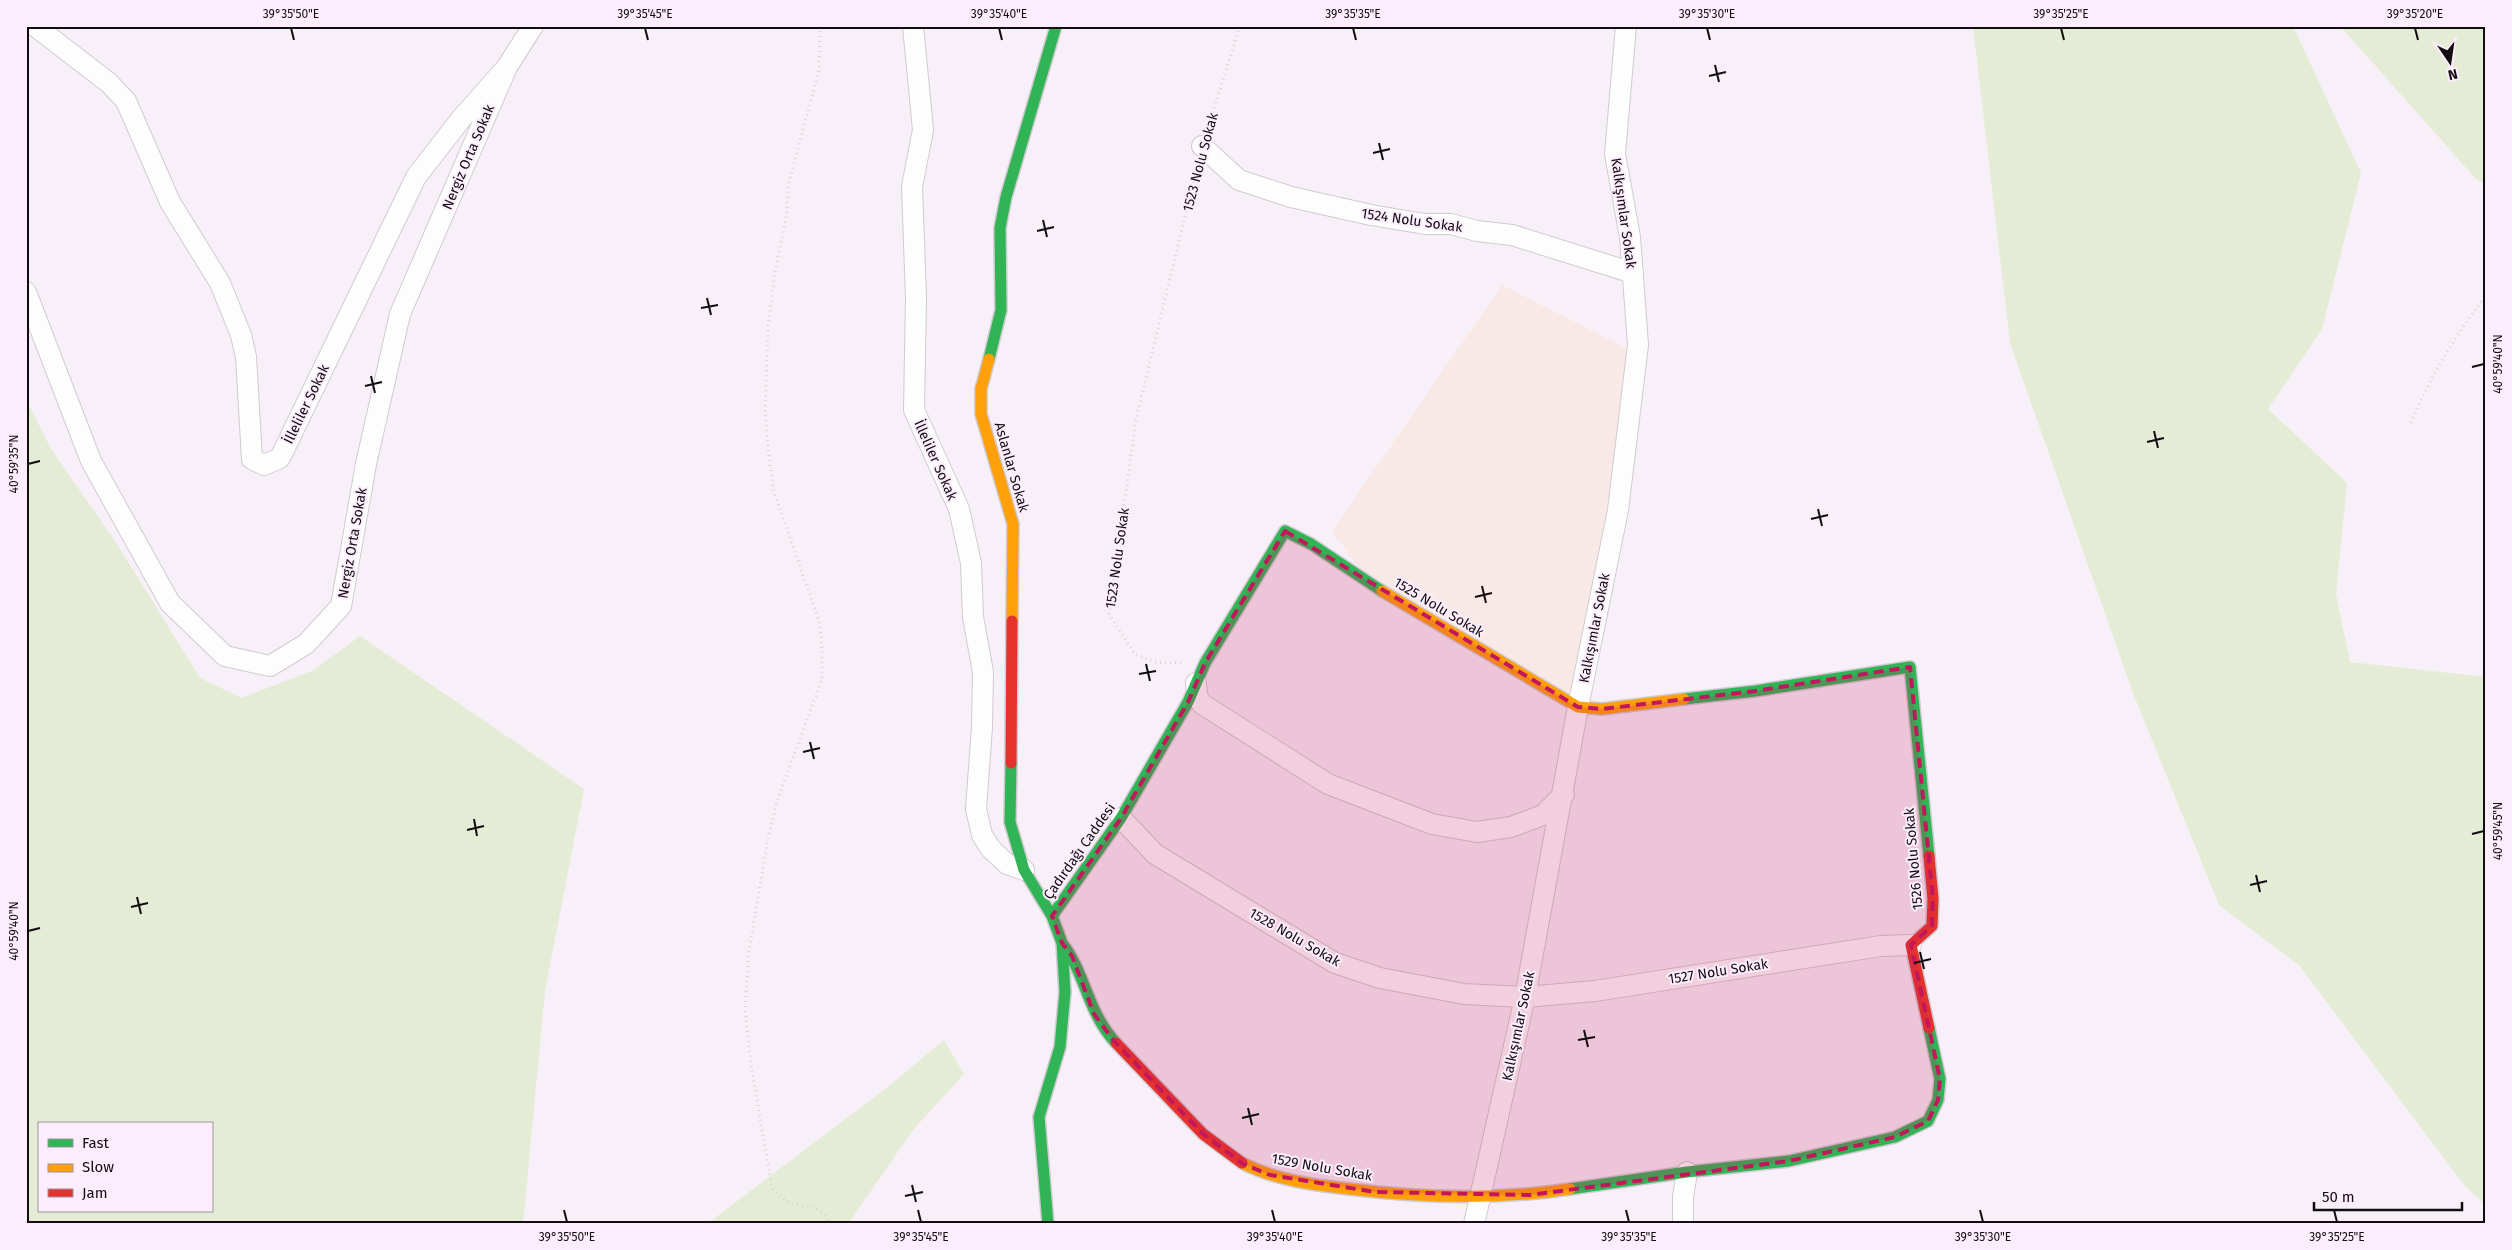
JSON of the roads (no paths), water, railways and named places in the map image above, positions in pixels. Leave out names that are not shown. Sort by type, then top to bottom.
[{"type":"street","name":"İlleliler Sokak","points":[[35,26],[109,83],[126,101],[170,202],[220,283],[241,335],[246,357],[252,459],[264,465],[280,458],[416,176],[507,67],[533,26]]},
{"type":"street","name":"İlleliler Sokak","points":[[913,26],[923,130],[912,187],[916,298],[914,410],[959,509],[971,563],[973,617],[983,672],[982,727],[976,809],[982,834],[990,849],[1007,864],[1024,870]]},
{"type":"street","name":"Aslanlar Sokak","points":[[1052,916],[1024,870],[1009,815],[1013,524],[981,414],[980,389],[1001,310],[1000,228],[1003,213],[1056,26]]},
{"type":"street","name":"Kalkışımlar Sokak","points":[[1474,1224],[1525,997],[1564,794],[1578,707],[1619,500],[1638,345],[1630,237],[1615,154],[1626,26]]},
{"type":"street","name":"Nergiz Orta Sokak","points":[[26,292],[91,461],[170,603],[225,656],[270,666],[306,644],[340,606],[366,464],[400,314],[507,67]]},
{"type":"street","name":"1524 Nolu Sokak","points":[[1202,146],[1239,180],[1282,194],[1371,215],[1425,224],[1451,224],[1477,231],[1512,235],[1633,273]]},
{"type":"street","name":"1525 Nolu Sokak","points":[[1285,531],[1311,544],[1361,578],[1578,707]]},
{"type":"street","name":"Çadırdağı Caddesi","points":[[1048,1224],[1039,1117],[1060,1047],[1064,992],[1062,943],[1052,916],[1121,818],[1188,702],[1205,663],[1285,531]]},
{"type":"street","name":"1526 Nolu Sokak","points":[[1578,707],[1602,709],[1755,691],[1910,667],[1933,899],[1932,926],[1911,945]]},
{"type":"street","points":[[1196,683],[1197,696],[1202,704],[1328,784],[1432,824],[1477,832],[1511,827],[1543,815],[1564,794]]},
{"type":"street","name":"1528 Nolu Sokak","points":[[1121,818],[1156,854],[1335,963],[1380,978],[1464,994],[1525,997]]},
{"type":"street","name":"1529 Nolu Sokak","points":[[1062,943],[1072,956],[1094,1014],[1113,1040],[1204,1134],[1243,1164],[1270,1175],[1324,1186],[1375,1192],[1480,1197],[1530,1195],[1687,1172]]},
{"type":"street","points":[[1683,1224],[1683,1197],[1687,1172],[1789,1161],[1895,1137],[1928,1121],[1938,1100],[1940,1079],[1911,945]]},
{"type":"street","name":"1527 Nolu Sokak","points":[[1525,997],[1595,991],[1881,946],[1911,945]]}]
